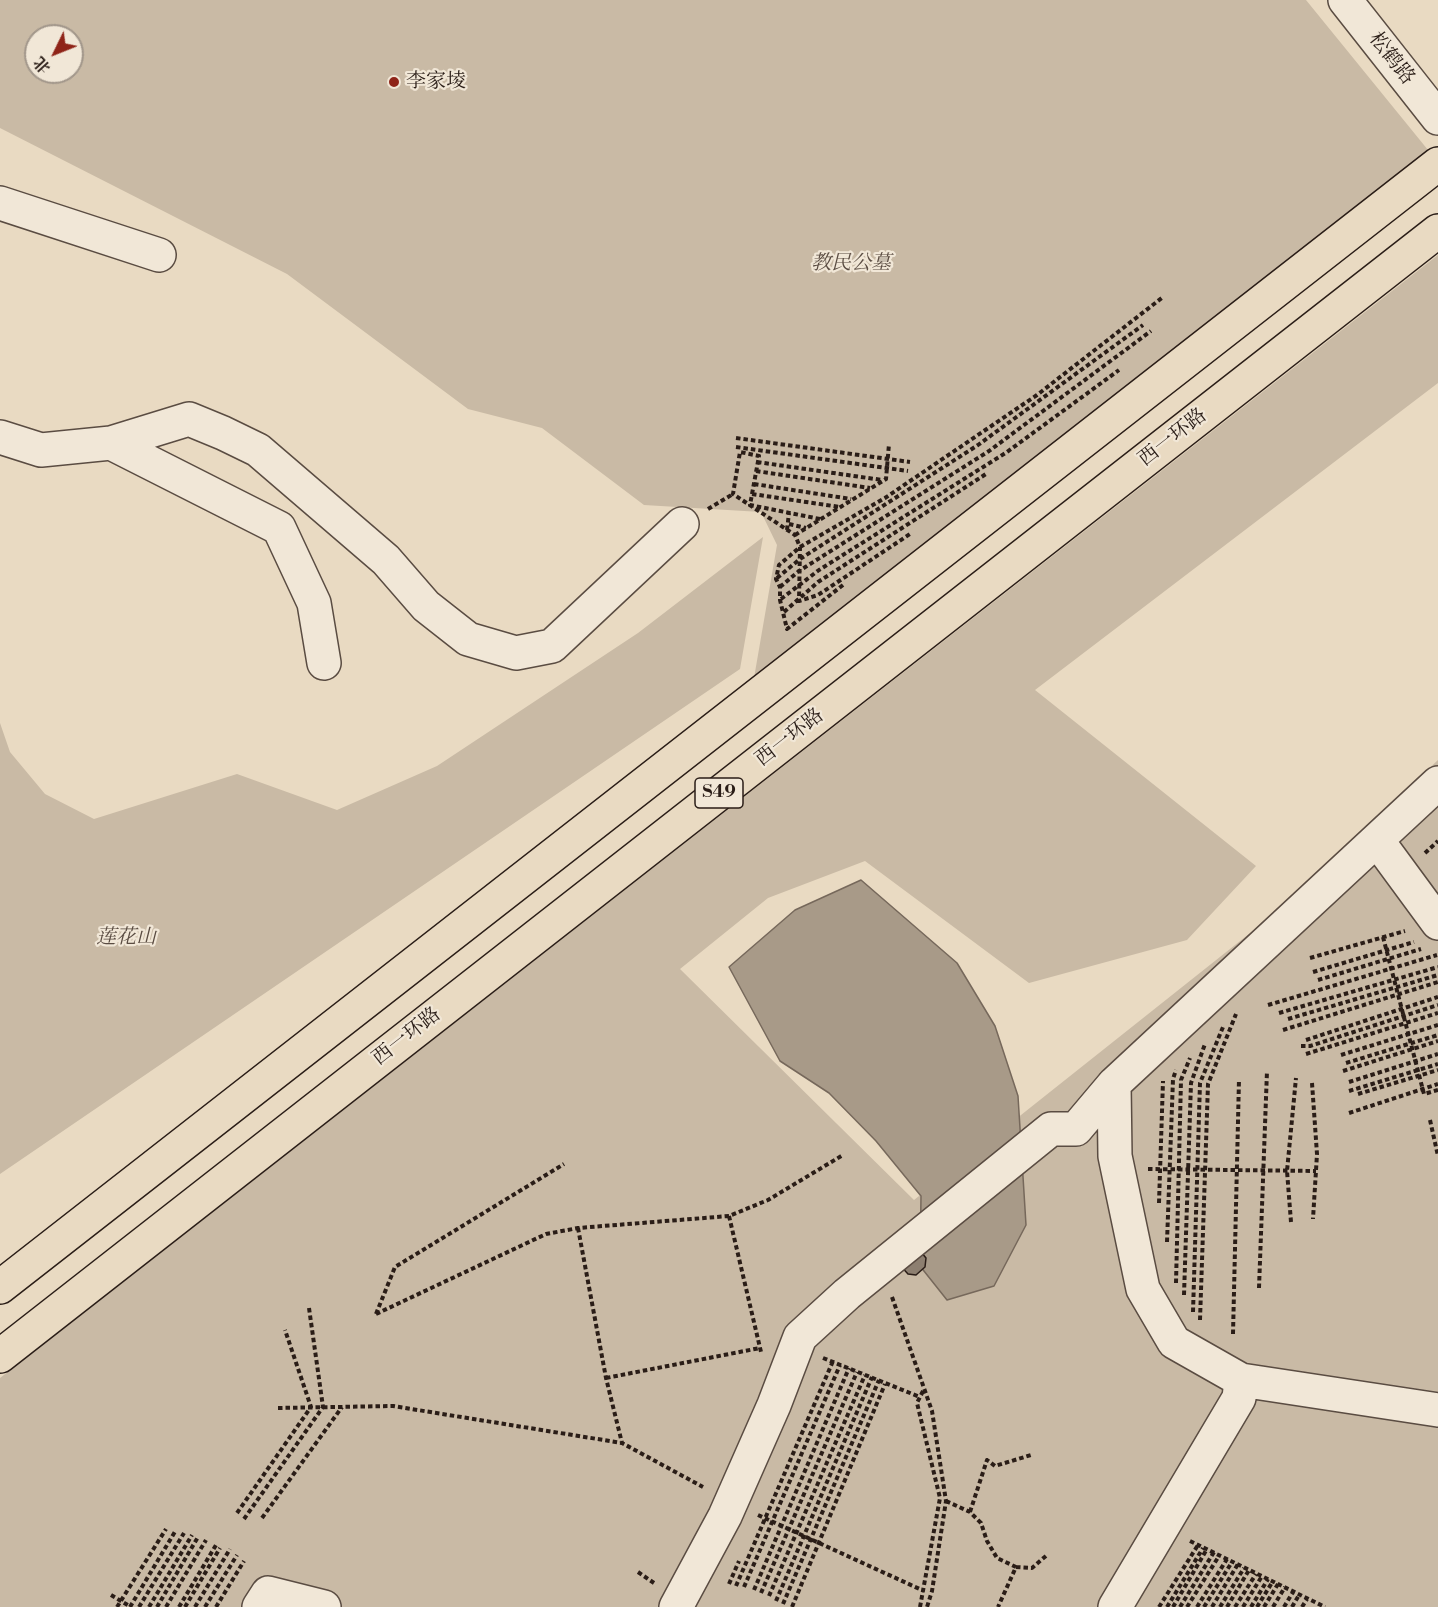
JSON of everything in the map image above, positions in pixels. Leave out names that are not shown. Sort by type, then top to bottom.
[{"type":"highway","name":"S49","points":[[0,1287],[1438,164]]},
{"type":"highway","name":"西一环路","points":[[0,1356],[1438,231]]},
{"type":"street","name":"松鹤路","points":[[1345,0],[1438,118]]},
{"type":"street","points":[[0,203],[159,255]]},
{"type":"street","points":[[0,436],[41,450],[111,443],[189,419],[258,450],[386,560],[426,606],[468,639],[516,653],[552,645],[682,524]]},
{"type":"street","points":[[111,443],[279,528],[314,603],[324,663]]},
{"type":"street","points":[[676,1607],[730,1502],[770,1414],[800,1338],[876,1271],[1051,1129],[1076,1129],[1114,1084],[1438,783]]},
{"type":"street","points":[[1377,840],[1430,933]]},
{"type":"street","points":[[1114,1084],[1115,1156],[1143,1288],[1174,1342],[1240,1380],[1438,1410]]},
{"type":"street","points":[[1115,1607],[1239,1398],[1240,1380]]},
{"type":"street","points":[[260,1607],[268,1593],[324,1607]]},
{"type":"path","points":[[919,534],[821,601],[787,629],[780,600],[780,587],[776,579],[779,565],[801,547],[885,498],[1037,395],[1163,297]]},
{"type":"path","points":[[776,579],[800,559],[978,445],[1143,325]]},
{"type":"path","points":[[780,587],[799,570],[988,451],[1151,331]]},
{"type":"path","points":[[780,600],[798,586],[1007,452],[1121,369]]},
{"type":"path","points":[[736,438],[910,462]]},
{"type":"path","points":[[795,536],[886,479],[889,444]]},
{"type":"path","points":[[739,449],[734,494],[795,536],[801,547],[799,601]]},
{"type":"path","points":[[739,449],[759,456],[750,505]]},
{"type":"path","points":[[739,449],[908,471]]},
{"type":"path","points":[[757,462],[883,480]]},
{"type":"path","points":[[784,612],[818,582],[994,469]]},
{"type":"path","points":[[756,471],[870,488]]},
{"type":"path","points":[[754,484],[852,499]]},
{"type":"path","points":[[752,494],[840,507]]},
{"type":"path","points":[[750,505],[820,519]]},
{"type":"path","points":[[765,508],[765,515]]},
{"type":"path","points":[[774,521],[775,510]]},
{"type":"path","points":[[787,530],[789,513]]},
{"type":"path","points":[[789,524],[807,528]]},
{"type":"path","points":[[799,601],[818,595],[919,528]]},
{"type":"path","points":[[1310,958],[1383,937],[1430,933]]},
{"type":"path","points":[[1313,972],[1386,951],[1430,933]]},
{"type":"path","points":[[1318,980],[1389,959],[1430,933]]},
{"type":"path","points":[[1383,937],[1422,1089],[1424,1094],[1438,1090]]},
{"type":"path","points":[[1268,1005],[1438,954]]},
{"type":"path","points":[[1278,1013],[1438,967]]},
{"type":"path","points":[[1288,1019],[1438,975]]},
{"type":"path","points":[[1283,1030],[1438,982]]},
{"type":"path","points":[[1306,1040],[1438,997]]},
{"type":"path","points":[[1301,1046],[1310,1046],[1438,1005]]},
{"type":"path","points":[[1200,1320],[1208,1084],[1238,1010]]},
{"type":"path","points":[[1306,1054],[1438,1013]]},
{"type":"path","points":[[1193,1313],[1200,1083],[1226,1021]]},
{"type":"path","points":[[1341,1055],[1438,1025]]},
{"type":"path","points":[[1343,1071],[1412,1047],[1438,1035]]},
{"type":"path","points":[[1346,1064],[1438,1041]]},
{"type":"path","points":[[1183,1305],[1191,1083],[1206,1042]]},
{"type":"path","points":[[1176,1293],[1181,1080],[1193,1050]]},
{"type":"path","points":[[1349,1082],[1438,1054]]},
{"type":"path","points":[[1358,1094],[1438,1064]]},
{"type":"path","points":[[1167,1250],[1173,1079],[1177,1068]]},
{"type":"path","points":[[1349,1091],[1438,1070]]},
{"type":"path","points":[[1259,1288],[1267,1071]]},
{"type":"path","points":[[1159,1204],[1163,1073]]},
{"type":"path","points":[[1291,1222],[1287,1171],[1296,1078]]},
{"type":"path","points":[[1233,1334],[1239,1079]]},
{"type":"path","points":[[1312,1083],[1316,1171],[1313,1219]]},
{"type":"path","points":[[1349,1113],[1438,1084]]},
{"type":"path","points":[[1430,1120],[1438,1156]]},
{"type":"path","points":[[1432,1128],[1438,1126]]},
{"type":"path","points":[[564,1164],[395,1266],[376,1314],[546,1234],[578,1228],[729,1216],[768,1200],[843,1155]]},
{"type":"path","points":[[1118,1170],[1316,1171]]},
{"type":"path","points":[[729,1216],[763,1359]]},
{"type":"path","points":[[578,1228],[606,1378],[622,1443]]},
{"type":"path","points":[[876,1271],[893,1298],[932,1411],[946,1501],[932,1591],[927,1607]]},
{"type":"path","points":[[244,1519],[323,1407],[309,1308]]},
{"type":"path","points":[[285,1330],[311,1407]]},
{"type":"path","points":[[606,1378],[760,1348]]},
{"type":"path","points":[[819,1356],[920,1397]]},
{"type":"path","points":[[736,1586],[833,1361]]},
{"type":"path","points":[[744,1587],[840,1365]]},
{"type":"path","points":[[754,1590],[849,1368]]},
{"type":"path","points":[[761,1593],[857,1372]]},
{"type":"path","points":[[769,1596],[865,1375]]},
{"type":"path","points":[[776,1601],[872,1377]]},
{"type":"path","points":[[783,1604],[879,1380]]},
{"type":"path","points":[[792,1607],[885,1383]]},
{"type":"path","points":[[920,1607],[940,1498],[917,1403],[924,1389]]},
{"type":"path","points":[[278,1408],[393,1406],[622,1443],[730,1502],[924,1591]]},
{"type":"path","points":[[237,1513],[311,1407]]},
{"type":"path","points":[[262,1518],[342,1407]]},
{"type":"path","points":[[970,1512],[987,1460],[994,1466],[1031,1455]]},
{"type":"path","points":[[946,1501],[970,1512],[981,1523],[987,1541],[997,1558],[1016,1567],[1032,1568],[1047,1555]]},
{"type":"path","points":[[1162,1527],[1300,1594],[1315,1605],[1324,1607]]},
{"type":"path","points":[[117,1607],[166,1528]]},
{"type":"path","points":[[111,1595],[130,1607],[176,1530]]},
{"type":"path","points":[[139,1607],[184,1533]]},
{"type":"path","points":[[148,1607],[192,1534]]},
{"type":"path","points":[[157,1607],[198,1537]]},
{"type":"path","points":[[166,1607],[206,1540]]},
{"type":"path","points":[[179,1607],[216,1545]]},
{"type":"path","points":[[1159,1607],[1198,1545]]},
{"type":"path","points":[[185,1607],[220,1548]]},
{"type":"path","points":[[1167,1607],[1205,1548]]},
{"type":"path","points":[[1173,1607],[1205,1548]]},
{"type":"path","points":[[195,1607],[230,1549]]},
{"type":"path","points":[[1180,1607],[1214,1552]]},
{"type":"path","points":[[205,1607],[237,1555]]},
{"type":"path","points":[[1187,1607],[1219,1556]]},
{"type":"path","points":[[1197,1607],[1230,1560]]},
{"type":"path","points":[[1204,1607],[1230,1560]]},
{"type":"path","points":[[216,1607],[244,1561]]},
{"type":"path","points":[[1212,1607],[1238,1564]]},
{"type":"path","points":[[998,1607],[1016,1567]]},
{"type":"path","points":[[1220,1607],[1244,1568]]},
{"type":"path","points":[[1227,1607],[1249,1570]]},
{"type":"path","points":[[1235,1607],[1256,1574]]},
{"type":"path","points":[[1243,1607],[1262,1576]]},
{"type":"path","points":[[1251,1607],[1273,1581]]},
{"type":"path","points":[[1257,1607],[1273,1581]]},
{"type":"path","points":[[1264,1607],[1273,1581]]},
{"type":"path","points":[[1273,1607],[1285,1587]]},
{"type":"path","points":[[1284,1607],[1293,1592]]},
{"type":"path","points":[[1292,1607],[1300,1594]]},
{"type":"path","points":[[1302,1607],[1307,1599]]},
{"type":"green space","name":"教民公墓","points":[[0,0],[1306,0],[1428,150],[754,678],[777,545],[761,512],[644,505],[542,428],[468,409],[287,274],[0,128]]},
{"type":"green space","points":[[1438,255],[1438,383],[1035,690],[1256,866],[1187,940],[1029,983],[865,861],[768,898],[680,969],[914,1200],[1269,918],[1438,760],[1438,1607],[0,1607],[0,1378]]},
{"type":"green space","name":"莲花山","points":[[763,537],[740,669],[0,1174],[0,723],[10,752],[45,794],[94,819],[237,774],[337,810],[437,766],[638,633]]},
{"type":"shaded area","points":[[861,880],[957,963],[995,1026],[1018,1096],[1026,1225],[994,1286],[947,1300],[920,1266],[921,1196],[876,1141],[829,1093],[780,1061],[729,967],[795,910]]},
{"type":"building","points":[[917,1247],[926,1258],[925,1267],[916,1275],[908,1274],[898,1263]]},
{"type":"place","name":"李家堎","points":[[394,82]]}]
